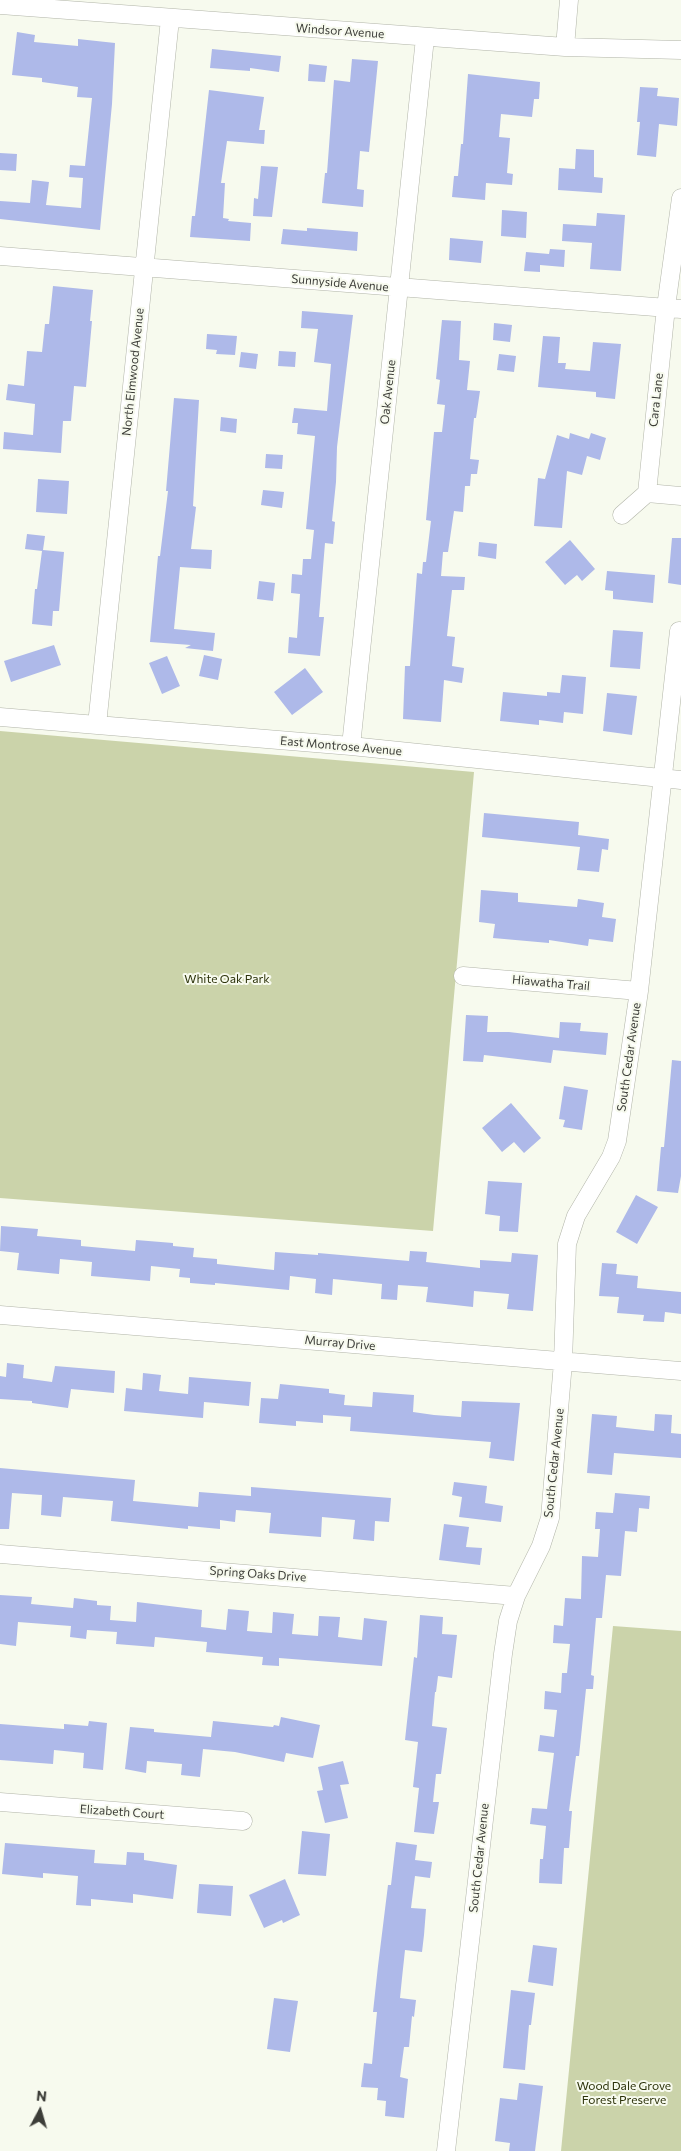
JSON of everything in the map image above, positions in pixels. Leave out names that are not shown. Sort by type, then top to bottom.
[{"type":"street","points":[[565,47],[569,0]]},
{"type":"street","name":"Windsor Avenue","points":[[0,5],[109,6],[170,19],[565,47],[681,50]]},
{"type":"street","name":"North Elmwood Avenue","points":[[97,725],[170,19]]},
{"type":"street","name":"Oak Avenue","points":[[351,746],[425,38]]},
{"type":"street","name":"Cara Lane","points":[[647,493],[673,308],[681,198]]},
{"type":"street","name":"Sunnyside Avenue","points":[[0,256],[673,308]]},
{"type":"street","points":[[622,515],[647,493],[681,496]]},
{"type":"street","name":"South Cedar Avenue","points":[[446,2151],[508,1621],[516,1596],[541,1546],[550,1518],[563,1362],[567,1244],[576,1216],[611,1157],[617,1141],[639,991],[679,631]]},
{"type":"street","name":"East Montrose Avenue","points":[[0,717],[351,746],[681,780]]},
{"type":"street","name":"Hiawatha Trail","points":[[463,976],[639,991]]},
{"type":"street","name":"Murray Drive","points":[[0,1315],[681,1371]]},
{"type":"street","name":"Spring Oaks Drive","points":[[0,1554],[516,1596]]},
{"type":"street","name":"Elizabeth Court","points":[[0,1802],[243,1821]]},
{"type":"green space","name":"White Oak Park","points":[[0,731],[474,772],[433,1231],[0,1198]]},
{"type":"green space","name":"Wood Dale Grove Forest Preserve","points":[[613,1626],[681,1631],[681,2151],[561,2151]]},
{"type":"building","points":[[17,32],[35,35],[34,42],[78,46],[78,39],[115,43],[112,104],[100,230],[0,219],[0,201],[30,203],[32,180],[49,182],[46,205],[81,208],[83,178],[69,177],[70,165],[85,166],[92,98],[77,97],[78,87],[42,82],[42,78],[12,75]]},
{"type":"building","points":[[212,49],[281,56],[279,72],[250,68],[250,71],[210,68]]},
{"type":"building","points":[[352,59],[378,61],[369,152],[360,151],[357,189],[364,190],[363,207],[322,203],[325,173],[327,173],[334,80],[350,82]]},
{"type":"building","points":[[309,64],[327,66],[325,82],[308,81]]},
{"type":"building","points":[[468,74],[540,82],[539,99],[534,99],[532,117],[501,114],[499,137],[510,138],[507,173],[513,174],[512,185],[486,183],[485,200],[452,197],[454,176],[458,176],[461,144],[463,144]]},
{"type":"building","points":[[640,87],[658,88],[657,96],[679,98],[677,126],[659,124],[656,157],[637,155],[640,122],[637,122]]},
{"type":"building","points":[[209,90],[264,97],[259,130],[265,130],[264,144],[227,141],[221,183],[225,183],[223,218],[229,219],[228,221],[251,223],[250,241],[190,237],[192,216],[195,216]]},
{"type":"building","points":[[576,149],[594,150],[594,177],[603,178],[602,193],[558,190],[559,168],[575,169]]},
{"type":"building","points":[[0,153],[17,154],[16,171],[0,170]]},
{"type":"building","points":[[261,166],[278,167],[272,217],[253,216],[254,198],[258,199]]},
{"type":"building","points":[[502,210],[527,212],[526,238],[501,236]]},
{"type":"building","points":[[597,213],[625,215],[621,271],[590,269],[592,243],[562,241],[563,224],[596,226]]},
{"type":"building","points":[[307,228],[358,232],[357,251],[281,244],[283,229],[307,231]]},
{"type":"building","points":[[450,238],[483,241],[481,263],[449,260]]},
{"type":"building","points":[[550,249],[565,250],[564,267],[540,265],[540,272],[524,271],[526,252],[549,254]]},
{"type":"building","points":[[53,286],[93,290],[86,387],[74,386],[71,421],[63,421],[61,453],[3,449],[4,432],[33,435],[35,404],[6,400],[8,384],[24,386],[27,351],[42,352],[45,324],[49,324]]},
{"type":"building","points":[[302,311],[353,315],[337,447],[332,521],[335,522],[333,544],[325,543],[319,617],[324,617],[320,656],[288,653],[289,637],[297,638],[300,594],[291,593],[292,574],[302,575],[303,559],[311,559],[314,530],[306,529],[315,436],[297,434],[298,423],[292,423],[294,408],[327,411],[331,364],[314,362],[318,329],[301,328]]},
{"type":"building","points":[[442,320],[461,321],[459,360],[470,361],[467,390],[480,391],[476,418],[474,418],[470,459],[479,460],[477,474],[471,474],[470,486],[465,486],[463,512],[454,511],[448,552],[443,552],[441,576],[465,577],[464,590],[452,590],[447,636],[455,637],[452,666],[464,668],[462,683],[444,680],[441,722],[403,719],[405,666],[410,666],[417,573],[422,574],[423,562],[426,562],[431,521],[426,520],[434,432],[442,432],[445,405],[437,404],[440,380],[436,379]]},
{"type":"building","points":[[494,323],[512,325],[510,342],[493,340]]},
{"type":"building","points":[[207,334],[237,336],[235,355],[216,354],[217,350],[206,349]]},
{"type":"building","points":[[543,336],[560,337],[558,363],[566,363],[565,369],[590,371],[593,342],[621,344],[615,399],[596,397],[596,392],[538,387]]},
{"type":"building","points":[[279,351],[296,352],[295,367],[278,366]]},
{"type":"building","points":[[241,352],[258,354],[256,369],[239,367]]},
{"type":"building","points":[[499,354],[516,356],[514,372],[497,370]]},
{"type":"building","points":[[174,398],[199,400],[193,506],[196,507],[191,549],[212,550],[211,569],[180,567],[174,629],[215,633],[213,651],[185,648],[191,645],[150,642],[158,556],[160,556],[168,491],[166,491]]},
{"type":"building","points":[[221,417],[237,419],[236,433],[220,431]]},
{"type":"building","points":[[570,433],[589,439],[591,433],[606,438],[600,460],[587,456],[582,475],[567,471],[562,528],[534,526],[538,478],[545,479],[557,435],[569,439]]},
{"type":"building","points":[[266,454],[283,455],[282,469],[265,468]]},
{"type":"building","points":[[38,479],[69,481],[67,514],[36,512]]},
{"type":"building","points":[[263,490],[284,492],[282,508],[261,505]]},
{"type":"building","points":[[27,534],[45,536],[43,550],[64,552],[59,611],[53,611],[52,626],[32,624],[35,589],[37,589],[42,551],[25,549]]},
{"type":"building","points":[[672,538],[681,538],[681,585],[668,583]]},
{"type":"building","points":[[570,540],[595,569],[582,581],[577,575],[565,585],[545,562]]},
{"type":"building","points":[[479,542],[497,544],[496,559],[478,556]]},
{"type":"building","points":[[607,571],[655,575],[653,603],[613,599],[613,591],[605,590]]},
{"type":"building","points":[[259,581],[275,583],[273,601],[257,599]]},
{"type":"building","points":[[613,630],[643,632],[640,669],[610,667]]},
{"type":"building","points":[[54,645],[61,665],[11,682],[4,661]]},
{"type":"building","points":[[204,655],[222,659],[218,680],[199,676]]},
{"type":"building","points":[[167,656],[180,686],[162,694],[149,663]]},
{"type":"building","points":[[305,668],[323,692],[292,715],[274,692]]},
{"type":"building","points":[[562,675],[586,677],[583,714],[564,712],[563,723],[539,720],[539,725],[500,721],[503,692],[547,696],[547,692],[560,693]]},
{"type":"building","points":[[607,693],[637,696],[632,735],[603,731]]},
{"type":"building","points":[[484,813],[579,822],[578,835],[609,839],[608,850],[602,849],[599,872],[577,870],[580,847],[482,837]]},
{"type":"building","points":[[481,890],[518,893],[518,902],[577,907],[578,899],[604,903],[602,917],[616,919],[613,942],[589,939],[588,946],[549,940],[549,943],[493,938],[495,924],[479,922]]},
{"type":"building","points":[[466,1015],[488,1016],[487,1032],[509,1032],[559,1038],[560,1022],[581,1023],[580,1031],[608,1033],[606,1055],[553,1050],[551,1063],[484,1055],[483,1062],[463,1061]]},
{"type":"building","points":[[672,1060],[681,1061],[681,1176],[678,1193],[657,1191],[661,1147],[664,1147]]},
{"type":"building","points":[[564,1086],[588,1090],[582,1130],[563,1127],[565,1120],[559,1119]]},
{"type":"building","points":[[511,1103],[541,1138],[524,1153],[514,1142],[502,1152],[482,1128]]},
{"type":"building","points":[[488,1181],[522,1183],[518,1232],[499,1231],[500,1216],[485,1214]]},
{"type":"building","points":[[636,1195],[658,1207],[637,1244],[616,1232]]},
{"type":"building","points":[[1,1226],[38,1229],[37,1236],[81,1240],[81,1246],[135,1251],[136,1240],[173,1243],[173,1246],[194,1248],[193,1257],[217,1259],[217,1264],[274,1270],[275,1252],[318,1255],[318,1253],[409,1261],[410,1251],[427,1252],[426,1262],[480,1268],[480,1260],[511,1262],[512,1253],[538,1255],[533,1311],[507,1309],[509,1294],[474,1291],[473,1307],[426,1302],[428,1287],[398,1285],[397,1300],[381,1299],[382,1284],[333,1279],[332,1295],[315,1293],[316,1279],[290,1276],[289,1290],[215,1283],[215,1285],[190,1283],[190,1278],[179,1277],[180,1269],[151,1266],[150,1281],[91,1276],[92,1262],[60,1259],[59,1274],[17,1270],[19,1253],[0,1251]]},
{"type":"building","points":[[602,1263],[617,1264],[616,1274],[638,1276],[637,1288],[681,1292],[681,1314],[665,1312],[664,1322],[643,1321],[644,1315],[617,1313],[619,1297],[599,1296]]},
{"type":"building","points":[[7,1363],[24,1365],[23,1378],[52,1382],[55,1366],[115,1371],[114,1393],[71,1389],[68,1408],[32,1403],[32,1401],[0,1399],[0,1376],[6,1377]]},
{"type":"building","points":[[143,1373],[161,1375],[159,1391],[188,1394],[189,1377],[251,1382],[249,1406],[204,1402],[203,1418],[124,1411],[126,1388],[142,1390]]},
{"type":"building","points":[[280,1384],[329,1389],[329,1393],[345,1395],[344,1405],[372,1407],[373,1392],[414,1395],[413,1412],[434,1415],[461,1417],[462,1401],[520,1403],[514,1461],[489,1458],[491,1442],[350,1431],[351,1417],[323,1415],[323,1423],[296,1421],[296,1426],[259,1423],[261,1398],[278,1399]]},
{"type":"building","points":[[592,1414],[617,1416],[616,1427],[654,1431],[655,1414],[672,1415],[671,1433],[681,1434],[681,1458],[614,1453],[612,1475],[587,1473]]},
{"type":"building","points":[[0,1468],[135,1480],[133,1501],[198,1507],[199,1492],[251,1496],[251,1487],[391,1498],[389,1522],[375,1521],[374,1541],[353,1539],[355,1520],[322,1517],[321,1537],[269,1533],[271,1513],[236,1510],[235,1522],[220,1520],[220,1529],[188,1526],[188,1529],[111,1521],[113,1501],[63,1497],[61,1517],[41,1515],[42,1495],[12,1493],[9,1529],[0,1529]]},
{"type":"building","points":[[454,1482],[487,1486],[485,1503],[503,1506],[501,1522],[459,1517],[462,1497],[452,1495]]},
{"type":"building","points":[[615,1493],[650,1496],[649,1509],[639,1508],[637,1532],[625,1531],[621,1576],[606,1575],[602,1618],[596,1618],[591,1675],[594,1676],[593,1689],[586,1689],[579,1756],[576,1756],[569,1811],[572,1811],[569,1848],[564,1848],[562,1884],[539,1883],[540,1859],[543,1859],[546,1826],[530,1824],[532,1808],[547,1809],[554,1753],[538,1751],[540,1735],[554,1737],[557,1710],[544,1709],[545,1691],[561,1693],[562,1673],[567,1673],[570,1644],[553,1643],[554,1625],[563,1626],[565,1598],[581,1599],[582,1556],[598,1557],[600,1529],[595,1529],[596,1512],[613,1513]]},
{"type":"building","points":[[444,1524],[469,1527],[466,1547],[482,1548],[480,1565],[439,1560]]},
{"type":"building","points":[[0,1595],[32,1597],[31,1604],[73,1608],[74,1598],[97,1601],[97,1605],[111,1606],[110,1620],[136,1622],[137,1602],[202,1610],[201,1627],[226,1630],[228,1609],[249,1611],[247,1631],[272,1633],[273,1612],[294,1614],[292,1634],[318,1636],[319,1616],[340,1617],[338,1637],[362,1640],[364,1618],[387,1621],[382,1666],[279,1658],[279,1666],[262,1665],[263,1657],[206,1652],[207,1642],[155,1637],[154,1647],[116,1644],[117,1632],[87,1630],[86,1639],[70,1637],[71,1626],[18,1622],[16,1646],[0,1644]]},
{"type":"building","points":[[420,1615],[443,1617],[442,1634],[457,1635],[452,1678],[438,1676],[435,1692],[432,1726],[447,1728],[441,1774],[436,1774],[433,1802],[439,1802],[434,1834],[414,1832],[419,1788],[413,1787],[418,1742],[405,1740],[414,1657],[417,1658]]},
{"type":"building","points":[[281,1717],[320,1725],[313,1758],[286,1753],[284,1762],[235,1752],[203,1749],[200,1777],[181,1775],[182,1764],[147,1761],[146,1773],[125,1769],[130,1727],[154,1729],[154,1732],[211,1737],[213,1721],[273,1727],[274,1725],[279,1726]]},
{"type":"building","points":[[89,1721],[107,1723],[103,1770],[83,1768],[84,1753],[54,1750],[53,1764],[0,1760],[0,1724],[64,1729],[64,1724],[88,1726]]},
{"type":"building","points":[[343,1761],[349,1784],[340,1785],[348,1818],[325,1823],[317,1791],[323,1790],[318,1767]]},
{"type":"building","points":[[302,1831],[330,1834],[326,1876],[298,1874]]},
{"type":"building","points":[[396,1842],[417,1845],[415,1860],[432,1862],[430,1878],[415,1876],[411,1908],[426,1909],[422,1952],[405,1950],[400,1998],[416,2000],[414,2017],[412,2016],[409,2047],[404,2047],[400,2077],[408,2079],[404,2118],[385,2116],[386,2101],[377,2100],[378,2088],[361,2087],[364,2063],[372,2064],[377,2012],[373,2012],[388,1885],[391,1885]]},
{"type":"building","points":[[5,1843],[95,1850],[94,1863],[126,1865],[127,1852],[144,1853],[144,1860],[177,1865],[173,1899],[133,1894],[133,1903],[91,1899],[91,1906],[76,1905],[78,1876],[43,1873],[43,1878],[2,1874]]},
{"type":"building","points":[[285,1879],[300,1915],[283,1923],[282,1920],[264,1928],[249,1895]]},
{"type":"building","points":[[199,1884],[233,1886],[231,1916],[197,1913]]},
{"type":"building","points":[[533,1945],[557,1948],[553,1986],[528,1982]]},
{"type":"building","points":[[511,1990],[535,1993],[531,2025],[529,2025],[525,2070],[503,2068]]},
{"type":"building","points":[[274,1998],[298,2001],[290,2052],[267,2049]]},
{"type":"building","points":[[519,2083],[543,2086],[535,2151],[509,2151],[510,2143],[495,2141],[500,2098],[517,2100]]}]
